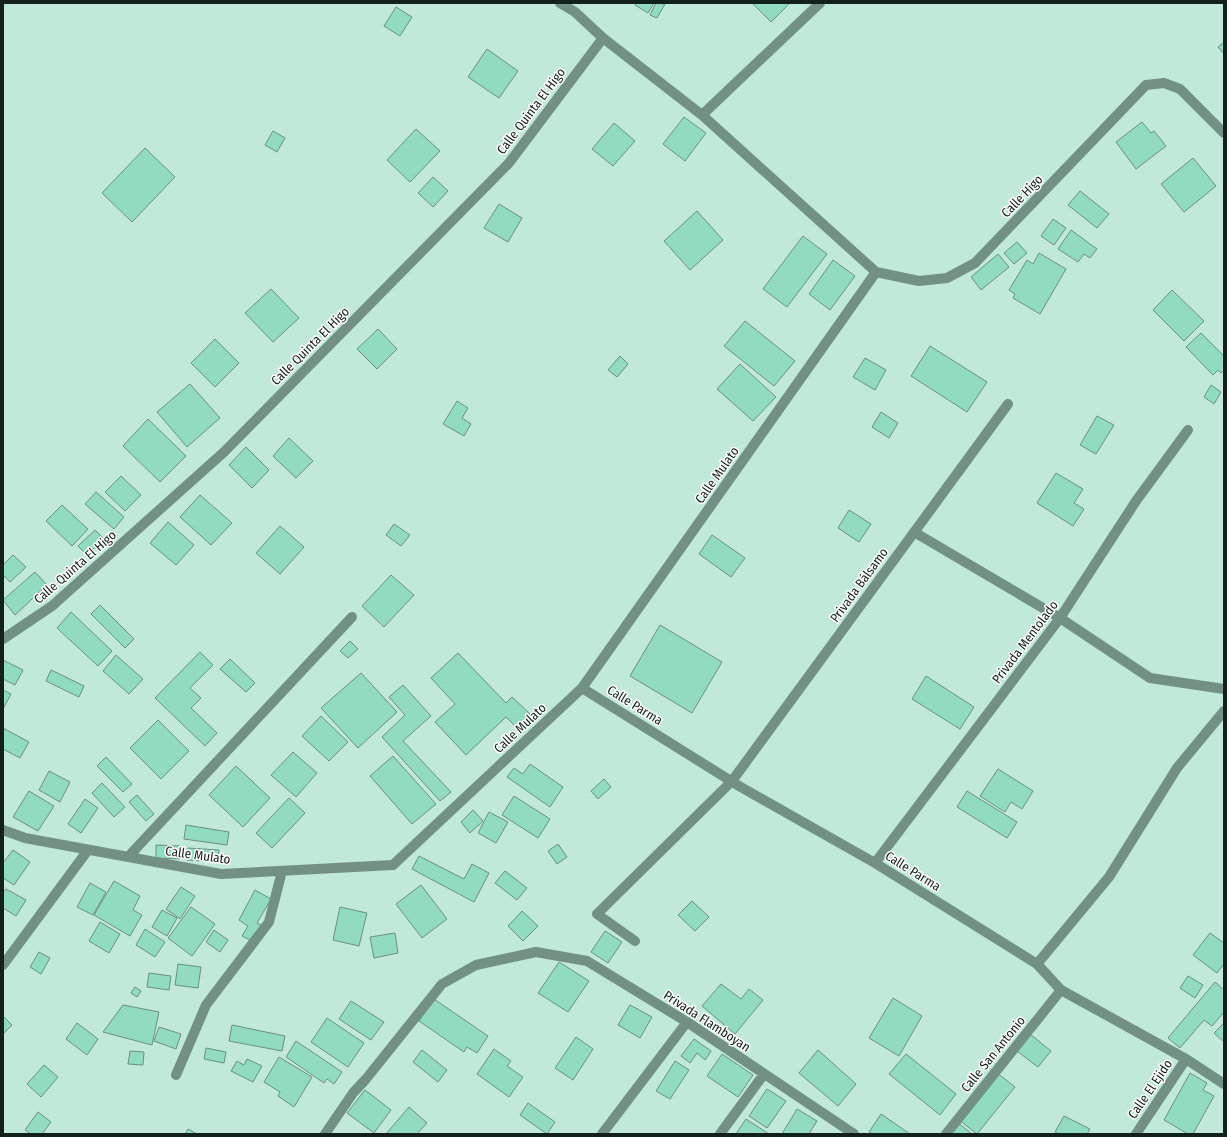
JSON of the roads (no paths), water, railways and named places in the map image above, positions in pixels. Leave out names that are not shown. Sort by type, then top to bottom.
[{"type":"street","points":[[560,3],[578,8],[603,38],[702,115],[876,272]]},
{"type":"street","points":[[702,115],[820,3]]},
{"type":"street","name":"Calle Quinta El Higo","points":[[3,639],[52,606],[224,452],[509,163],[603,38]]},
{"type":"street","name":"Calle Higo","points":[[876,272],[919,280],[947,278],[975,263],[1146,85],[1164,83],[1180,89],[1224,133]]},
{"type":"street","name":"Calle Mulato","points":[[3,830],[25,838],[221,874],[392,865],[582,688],[876,272]]},
{"type":"street","name":"Privada Bálsamo","points":[[635,941],[597,914],[732,781],[1008,404]]},
{"type":"street","name":"Privada Mentolado","points":[[875,863],[1060,618],[1136,501],[1188,430]]},
{"type":"street","points":[[914,532],[1060,618],[1150,678],[1224,689]]},
{"type":"street","points":[[128,857],[352,618]]},
{"type":"street","name":"Calle Parma","points":[[582,688],[732,781],[875,863],[1037,964],[1061,990],[1186,1059],[1224,1084]]},
{"type":"street","points":[[1037,964],[1109,877],[1177,768],[1224,711]]},
{"type":"street","points":[[3,966],[88,850]]},
{"type":"street","points":[[176,1075],[206,1005],[269,922],[282,871]]},
{"type":"street","name":"Privada Flamboyan","points":[[325,1134],[353,1093],[366,1079],[442,984],[476,965],[536,952],[587,961],[687,1022],[854,1134]]},
{"type":"street","name":"Calle San Antonio","points":[[946,1134],[1061,990]]},
{"type":"street","points":[[602,1134],[687,1022]]},
{"type":"street","name":"Calle El Ejido","points":[[1136,1134],[1186,1059]]},
{"type":"street","points":[[720,1134],[764,1074]]}]
